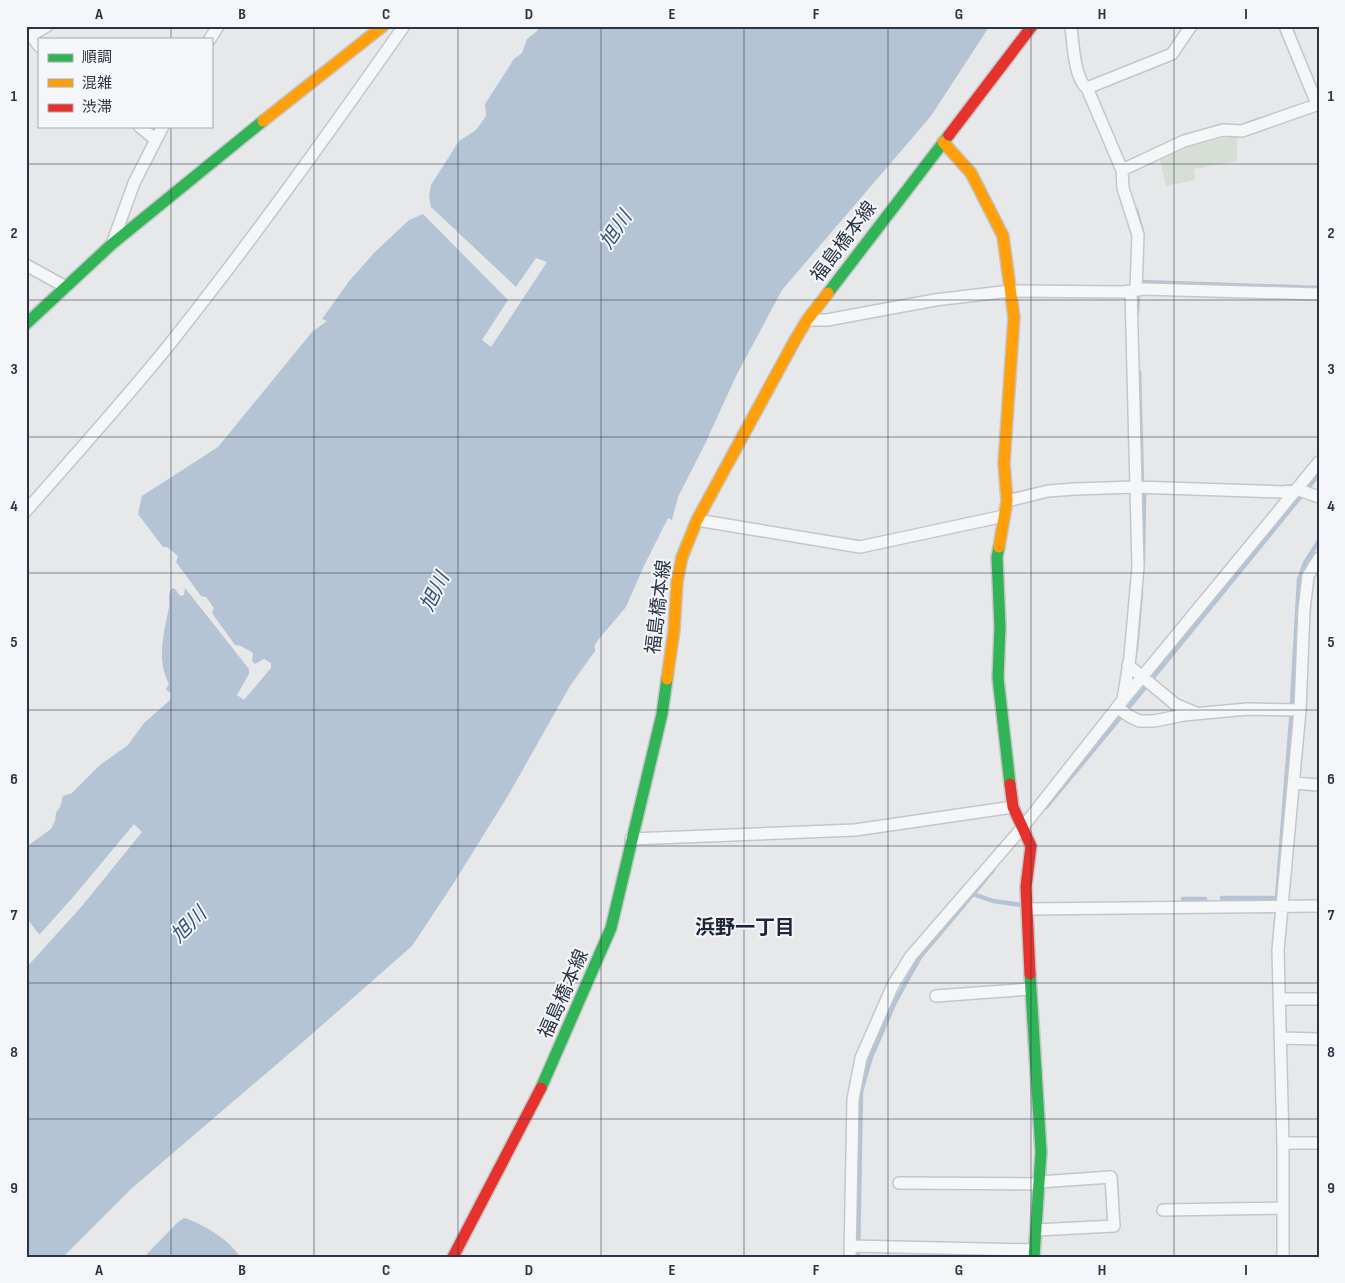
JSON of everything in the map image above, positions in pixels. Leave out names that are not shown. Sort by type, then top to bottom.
[{"type":"street","points":[[38,45],[28,36],[47,26]]},
{"type":"street","points":[[211,38],[218,26]]},
{"type":"street","points":[[26,511],[96,434],[170,344],[308,162],[404,26]]},
{"type":"street","name":"福島橋本線","points":[[454,1257],[544,1082],[611,928],[630,839],[662,714],[674,630],[677,582],[682,557],[697,520],[807,320],[1032,26]]},
{"type":"street","points":[[1071,26],[1082,85],[1087,88],[1122,170],[1123,188],[1138,235],[1133,290],[1140,487],[1138,567],[1128,665],[1120,706]]},
{"type":"street","points":[[1087,88],[1172,54],[1191,26]]},
{"type":"street","points":[[1122,170],[1184,141],[1223,130],[1242,131],[1316,102],[1285,26]]},
{"type":"street","points":[[26,324],[112,244],[381,27]]},
{"type":"street","points":[[141,128],[156,140]]},
{"type":"street","points":[[112,244],[134,183],[162,128]]},
{"type":"street","points":[[943,142],[971,173],[1003,236],[1014,317],[1004,463],[1007,501],[997,558],[1000,627],[998,678],[1013,807],[1025,833],[1031,846],[1026,888],[1041,1152],[1037,1230],[1034,1253],[855,1249],[853,1099],[862,1058],[872,1030],[893,985],[911,956],[1025,833],[1120,706],[1147,681],[1306,493],[1319,462]]},
{"type":"street","points":[[26,265],[66,287]]},
{"type":"street","points":[[807,320],[827,320],[935,300],[1010,291],[1133,290],[1319,294]]},
{"type":"street","points":[[1007,501],[1048,491],[1140,487],[1306,493]]},
{"type":"street","points":[[697,520],[860,547],[1004,516]]},
{"type":"street","points":[[1283,1257],[1283,1143],[1278,950],[1294,783],[1295,710],[1305,601],[1308,576],[1319,558]]},
{"type":"street","points":[[1128,665],[1176,704],[1198,713]]},
{"type":"street","points":[[1120,706],[1129,716],[1139,721],[1154,721],[1198,713],[1247,709],[1295,710]]},
{"type":"street","points":[[1294,783],[1319,785]]},
{"type":"street","points":[[630,839],[855,830],[1013,807]]},
{"type":"street","points":[[1027,909],[1319,906]]},
{"type":"street","points":[[936,996],[1031,989]]},
{"type":"street","points":[[1280,999],[1319,999]]},
{"type":"street","points":[[1280,1038],[1319,1039]]},
{"type":"street","points":[[1283,1143],[1319,1143]]},
{"type":"street","points":[[899,1182],[1039,1183],[1111,1178],[1114,1226],[1037,1230]]},
{"type":"street","points":[[1163,1210],[1283,1208]]},
{"type":"shaded area","points":[[1237,135],[1237,161],[1194,169],[1195,180],[1166,186],[1160,160],[1188,147]]},
{"type":"water","name":"旭川","points":[[540,26],[989,27],[931,116],[782,290],[736,376],[678,497],[672,520],[668,518],[626,607],[598,640],[595,645],[595,651],[570,686],[509,794],[412,946],[132,1188],[63,1257],[26,1257],[26,968],[82,906],[142,832],[134,824],[40,934],[26,917],[26,847],[51,829],[63,796],[72,793],[100,765],[128,745],[144,723],[170,700],[171,694],[166,689],[169,684],[163,665],[162,646],[169,607],[169,595],[172,588],[180,596],[184,595],[185,588],[249,669],[249,674],[237,695],[244,700],[271,668],[271,663],[264,659],[255,664],[252,661],[253,653],[241,646],[235,645],[212,613],[214,608],[206,597],[201,596],[176,562],[178,556],[167,547],[163,547],[138,514],[142,496],[218,447],[312,332],[327,321],[322,319],[350,280],[375,252],[409,220],[423,214],[508,300],[482,340],[491,347],[547,262],[536,258],[516,287],[431,207],[429,197],[431,185],[459,141],[476,130],[486,116],[485,104],[514,59],[522,53],[527,39]]},
{"type":"water","points":[[184,1218],[215,1233],[230,1245],[240,1257],[144,1257]]},
{"type":"waterway","points":[[1236,128],[1261,119]]},
{"type":"waterway","points":[[1136,210],[1142,231]]},
{"type":"waterway","points":[[1139,285],[1140,282],[1319,288]]},
{"type":"waterway","points":[[1137,312],[1138,295]]},
{"type":"waterway","points":[[1139,372],[1142,483],[1144,495],[1143,562]]},
{"type":"waterway","points":[[1046,807],[1319,474]]},
{"type":"waterway","points":[[1222,898],[1277,898],[1291,721],[1299,580],[1305,563],[1319,541]]},
{"type":"waterway","points":[[1136,649],[1141,592]]},
{"type":"waterway","points":[[858,1257],[861,1091],[871,1057],[895,1002],[920,957],[993,870]]},
{"type":"waterway","points":[[973,894],[993,901],[1022,905]]},
{"type":"waterway","points":[[1183,899],[1205,899]]},
{"type":"traffic: fast","points":[[26,324],[112,244],[263,121]]},
{"type":"traffic: fast","points":[[828,293],[949,135]]},
{"type":"traffic: fast","points":[[999,547],[997,557],[1000,627],[998,678],[1010,784]]},
{"type":"traffic: fast","points":[[541,1088],[611,928],[662,714],[667,679]]},
{"type":"traffic: fast","points":[[1030,974],[1041,1152],[1034,1257]]},
{"type":"traffic: slow","points":[[263,121],[383,26]]},
{"type":"traffic: slow","points":[[943,142],[971,173],[1003,236],[1014,317],[1004,463],[1007,501],[999,547]]},
{"type":"traffic: slow","points":[[667,679],[674,630],[677,582],[682,557],[697,520],[795,340],[807,320],[828,293]]},
{"type":"traffic: jam","points":[[949,135],[1032,26]]},
{"type":"traffic: jam","points":[[1010,784],[1013,807],[1031,846],[1026,887],[1030,974]]},
{"type":"traffic: jam","points":[[453,1257],[541,1088]]},
{"type":"district","name":"浜野一丁目","points":[[745,928]]}]
